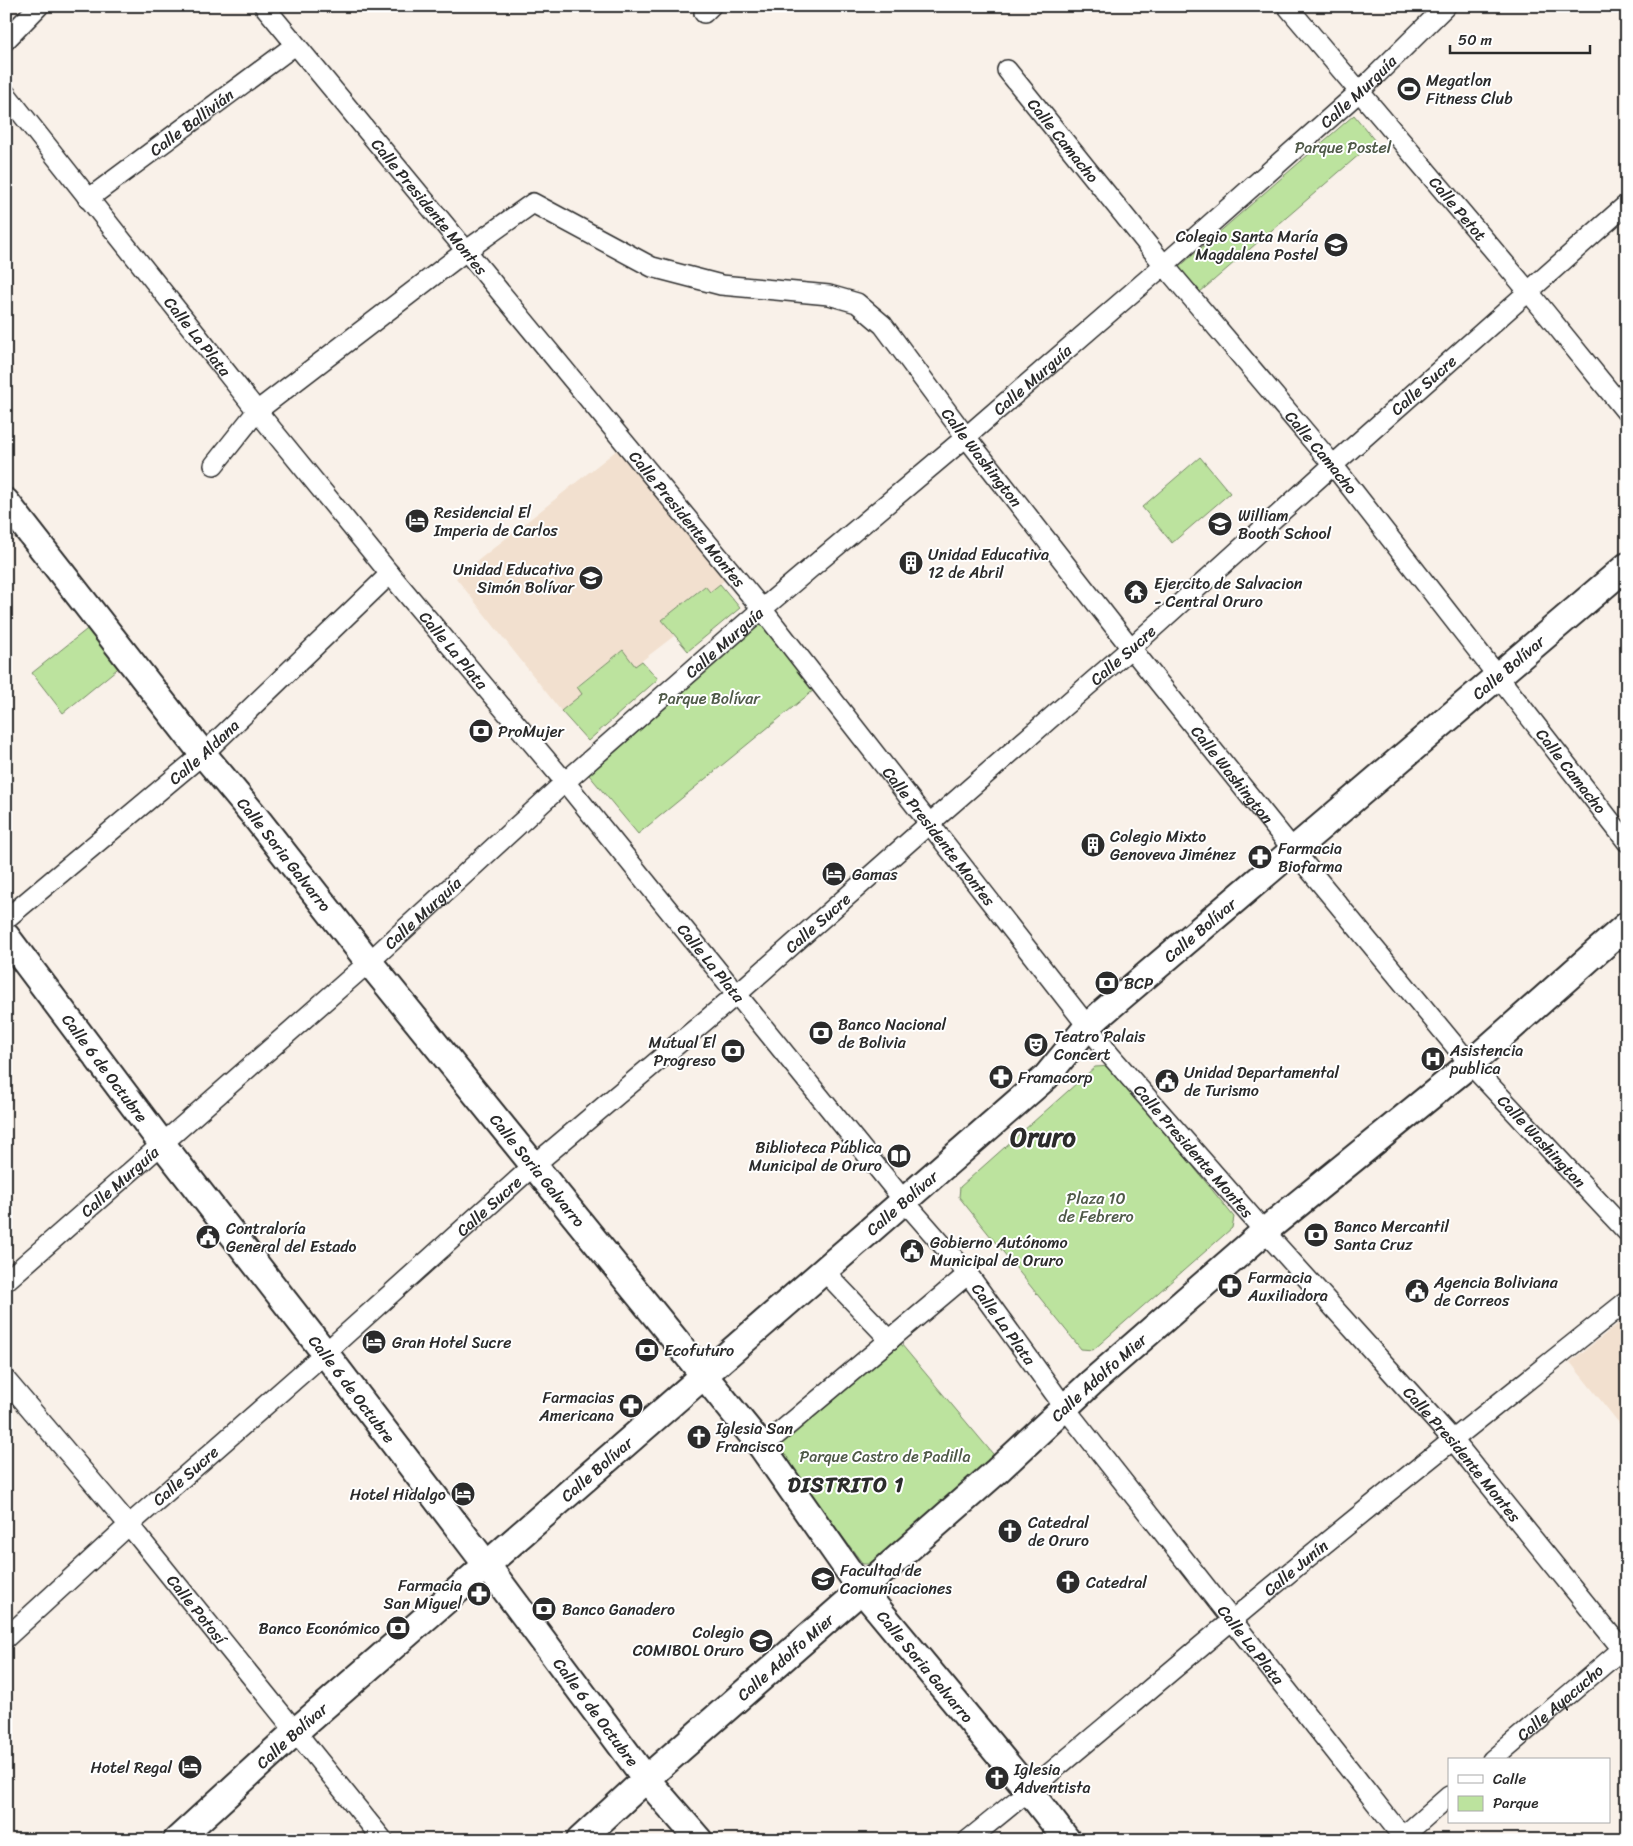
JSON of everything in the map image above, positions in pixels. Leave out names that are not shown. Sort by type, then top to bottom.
[{"type":"main road","name":"Calle Soria Galvarro","points":[[6,502],[202,754],[254,814],[369,962],[762,1447],[862,1590],[1029,1791],[1067,1840]]},
{"type":"main road","name":"Calle Bolívar","points":[[177,1840],[296,1731],[486,1564],[825,1272],[1046,1078],[1088,1026],[1627,566]]},
{"type":"main road","name":"Calle Adolfo Mier","points":[[580,1840],[646,1778],[997,1471],[1092,1382],[1265,1232],[1470,1064],[1627,925]]},
{"type":"main road","name":"Calle 6 de Octubre","points":[[6,936],[163,1145],[486,1564],[646,1778],[699,1840]]},
{"type":"street","points":[[6,40],[39,6]]},
{"type":"street","name":"Calle Presidente Montes","points":[[264,6],[762,609],[1116,1062],[1265,1232],[1453,1440],[1625,1650]]},
{"type":"street","name":"Calle Petot","points":[[1287,6],[1528,291],[1627,413]]},
{"type":"street","name":"Calle Murguía","points":[[6,1281],[369,962],[565,782],[762,609],[966,437],[1164,266],[1359,92],[1446,6]]},
{"type":"street","name":"Calle Ballivián","points":[[88,199],[295,45]]},
{"type":"street","name":"Calle Camacho","points":[[1006,70],[1164,266],[1333,465],[1627,842]]},
{"type":"street","name":"Calle La Plata","points":[[6,94],[257,411],[390,574],[565,782],[905,1202],[968,1274],[1065,1408],[1402,1839]]},
{"type":"street","name":"Calle Washington","points":[[467,250],[533,204],[652,266],[721,285],[829,295],[857,303],[884,325],[966,437],[1131,648],[1294,851],[1470,1064],[1627,1232]]},
{"type":"street","name":"Calle Sucre","points":[[6,1638],[129,1525],[325,1353],[533,1166],[737,994],[1131,648],[1333,465],[1627,204]]},
{"type":"street","points":[[214,465],[257,411],[467,250]]},
{"type":"street","name":"Calle Aldana","points":[[6,919],[202,754],[390,574]]},
{"type":"street","points":[[825,1272],[890,1340]]},
{"type":"street","points":[[762,1447],[968,1274]]},
{"type":"street","name":"Calle Junín","points":[[968,1840],[1232,1620],[1627,1301]]},
{"type":"street","name":"Calle Potosí","points":[[6,1380],[129,1525],[383,1840]]},
{"type":"street","name":"Calle Ayacucho","points":[[1494,1758],[1625,1650]]},
{"type":"street","points":[[1402,1839],[1448,1797]]},
{"type":"shaded area","name":"Unidad Educativa Simón Bolívar","points":[[622,446],[726,579],[710,592],[704,586],[662,620],[674,636],[635,666],[623,650],[577,686],[583,694],[561,711],[456,578]]},
{"type":"shaded area","points":[[1627,1317],[1627,1433],[1570,1362]]},
{"type":"green space","name":"Parque Postel","points":[[1354,115],[1375,141],[1199,293],[1178,268]]},
{"type":"green space","points":[[1200,457],[1230,493],[1172,543],[1142,507]]},
{"type":"green space","points":[[720,584],[740,608],[688,651],[662,620],[705,586],[710,592]]},
{"type":"green space","name":"Parque Bolívar","points":[[768,618],[820,685],[638,834],[589,775]]},
{"type":"green space","points":[[91,626],[122,665],[63,713],[32,673]]},
{"type":"green space","points":[[623,650],[635,666],[642,661],[658,679],[588,741],[561,711],[582,694],[577,687]]},
{"type":"green space","name":"Plaza 10 de Febrero","points":[[1112,1066],[1234,1217],[1232,1228],[1093,1350],[1081,1349],[959,1197],[960,1187],[1095,1067]]},
{"type":"green space","name":"Parque Castro de Padilla","points":[[901,1344],[998,1460],[874,1564],[863,1564],[776,1448]]},
{"type":"place","name":"Megatlon Fitness Club","points":[[1409,89]]},
{"type":"place","name":"Colegio Santa María Magdalena Postel","points":[[1336,245]]},
{"type":"place","name":"Residencial El Imperia de Carlos","points":[[417,521]]},
{"type":"place","name":"William Booth School","points":[[1220,524]]},
{"type":"place","name":"Unidad Educativa 12 de Abril","points":[[911,563]]},
{"type":"place","name":"Unidad Educativa Simón Bolívar","points":[[591,578]]},
{"type":"place","name":"Ejercito de Salvacion - Central Oruro","points":[[1136,592]]},
{"type":"place","name":"ProMujer","points":[[481,731]]},
{"type":"place","name":"Colegio Mixto Genoveva Jiménez","points":[[1093,845]]},
{"type":"place","name":"Farmacia Biofarma","points":[[1260,857]]},
{"type":"place","name":"Gamas","points":[[834,874]]},
{"type":"place","name":"BCP","points":[[1107,983]]},
{"type":"place","name":"Banco Nacional de Bolivia","points":[[821,1033]]},
{"type":"place","name":"Teatro Palais Concert","points":[[1036,1045]]},
{"type":"place","name":"Mutual El Progreso","points":[[733,1051]]},
{"type":"place","name":"Asistencia publica","points":[[1433,1059]]},
{"type":"place","name":"Framacorp","points":[[1001,1077]]},
{"type":"place","name":"Unidad Departamental de Turismo","points":[[1167,1081]]},
{"type":"place","name":"Biblioteca Pública Municipal de Oruro","points":[[899,1156]]},
{"type":"place","name":"Banco Mercantil Santa Cruz","points":[[1316,1235]]},
{"type":"place","name":"Contraloría General del Estado","points":[[208,1237]]},
{"type":"place","name":"Gobierno Autónomo Municipal de Oruro","points":[[912,1251]]},
{"type":"place","name":"Farmacia Auxiliadora","points":[[1230,1286]]},
{"type":"place","name":"Agencia Boliviana de Correos","points":[[1417,1291]]},
{"type":"place","name":"Gran Hotel Sucre","points":[[374,1342]]},
{"type":"place","name":"Ecofuturo","points":[[647,1350]]},
{"type":"place","name":"Farmacias Americana","points":[[631,1406]]},
{"type":"place","name":"Iglesia San Francisco","points":[[699,1437]]},
{"type":"place","name":"Hotel Hidalgo","points":[[463,1494]]},
{"type":"place","name":"Catedral de Oruro","points":[[1010,1531]]},
{"type":"place","name":"Facultad de Comunicaciones","points":[[823,1579]]},
{"type":"place","name":"Catedral","points":[[1068,1582]]},
{"type":"place","name":"Farmacia San Miguel","points":[[479,1594]]},
{"type":"place","name":"Banco Ganadero","points":[[544,1609]]},
{"type":"place","name":"Banco Económico","points":[[398,1628]]},
{"type":"place","name":"Colegio COMIBOL Oruro","points":[[761,1641]]},
{"type":"place","name":"Hotel Regal","points":[[190,1767]]},
{"type":"place","name":"Iglesia Adventista","points":[[997,1778]]},
{"type":"district","name":"Oruro","points":[[1043,1137]]},
{"type":"district","name":"DISTRITO 1","points":[[846,1485]]}]
